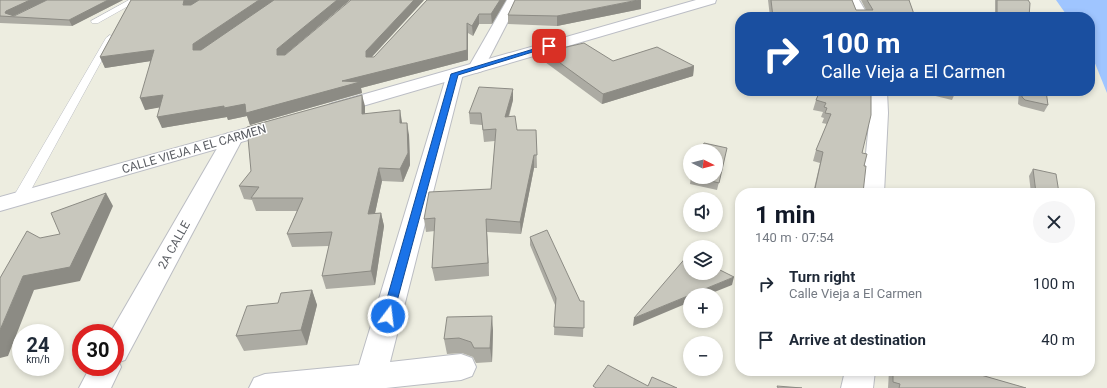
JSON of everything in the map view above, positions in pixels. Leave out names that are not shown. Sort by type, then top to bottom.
[{"type":"street","points":[[476,68],[513,0]]},
{"type":"street","points":[[317,114],[710,0]]},
{"type":"street","points":[[853,0],[859,12]]},
{"type":"street","points":[[371,377],[455,74]]},
{"type":"street","points":[[873,188],[879,113],[878,96]]},
{"type":"street","name":"CALLE VIEJA A EL CARMEN","points":[[0,204],[294,120]]},
{"type":"street","name":"2A CALLE","points":[[124,335],[233,138]]},
{"type":"street","points":[[265,388],[319,385],[371,377],[461,367]]},
{"type":"street","points":[[95,388],[101,376]]},
{"type":"street","points":[[857,388],[859,376]]},
{"type":"lane","points":[[95,20],[135,0]]},
{"type":"lane","points":[[19,199],[110,38]]},
{"type":"water","points":[[1056,0],[1107,0],[1107,93],[1095,63],[1095,12],[1064,12]]},
{"type":"building","points":[[0,0],[30,0],[6,11],[5,13],[14,16],[47,0],[108,0],[69,20],[0,16]]},
{"type":"building","points":[[131,0],[184,0],[183,5],[191,5],[199,0],[259,0],[193,44],[193,50],[201,50],[274,0],[337,0],[277,49],[277,55],[285,55],[351,0],[414,0],[366,51],[366,57],[374,57],[427,0],[500,0],[491,14],[479,14],[472,26],[467,23],[467,50],[342,81],[360,82],[246,113],[245,104],[157,117],[163,95],[140,98],[154,50],[100,57]]},
{"type":"building","points":[[515,0],[638,0],[557,16],[508,15]]},
{"type":"building","points":[[771,0],[852,0],[856,10],[873,10],[867,0],[909,0],[913,12],[772,12]]},
{"type":"building","points":[[997,0],[1028,0],[1030,3],[1029,12],[997,12]]},
{"type":"building","points":[[584,43],[613,61],[657,47],[694,66],[603,94],[545,52]]},
{"type":"building","points":[[479,87],[513,89],[505,117],[515,116],[517,130],[536,130],[537,155],[534,155],[520,222],[486,219],[488,263],[432,268],[435,218],[424,219],[429,192],[491,189],[496,129],[483,130],[481,113],[469,113]]},
{"type":"building","points":[[362,95],[362,114],[400,110],[400,123],[407,123],[408,153],[400,169],[379,168],[368,214],[381,213],[371,271],[322,276],[332,232],[287,234],[303,198],[251,198],[259,187],[239,186],[251,171],[247,127]]},
{"type":"building","points":[[818,96],[871,96],[871,115],[862,153],[867,154],[864,166],[866,166],[864,188],[815,188],[823,152],[816,150],[831,114],[825,113],[827,108],[824,107],[826,103],[816,100]]},
{"type":"building","points":[[1047,96],[1048,105],[1025,100],[1022,97]]},
{"type":"building","points":[[723,147],[727,148],[723,166]]},
{"type":"building","points":[[1033,169],[1056,174],[1058,188],[1035,188]]},
{"type":"building","points":[[106,193],[70,267],[23,276],[0,330],[0,278],[27,231],[40,238],[60,234],[51,213]]},
{"type":"building","points":[[547,230],[580,301],[584,301],[584,328],[554,327],[556,298],[530,237]]},
{"type":"building","points":[[683,261],[683,280],[723,280],[723,272],[734,277],[707,288],[683,288],[683,298],[634,318]]},
{"type":"building","points":[[312,290],[301,330],[236,336],[247,306],[278,303],[281,293]]},
{"type":"building","points":[[492,316],[490,348],[474,348],[471,342],[459,338],[444,339],[447,317]]},
{"type":"building","points":[[608,365],[648,386],[652,377],[677,388],[596,388],[593,386]]},
{"type":"building","points":[[893,376],[984,376],[1026,388],[899,388],[900,384],[893,382]]},
{"type":"building","points":[[777,386],[802,388],[778,388]]},
{"type":"route","points":[[388,316],[455,74],[549,46]]}]
